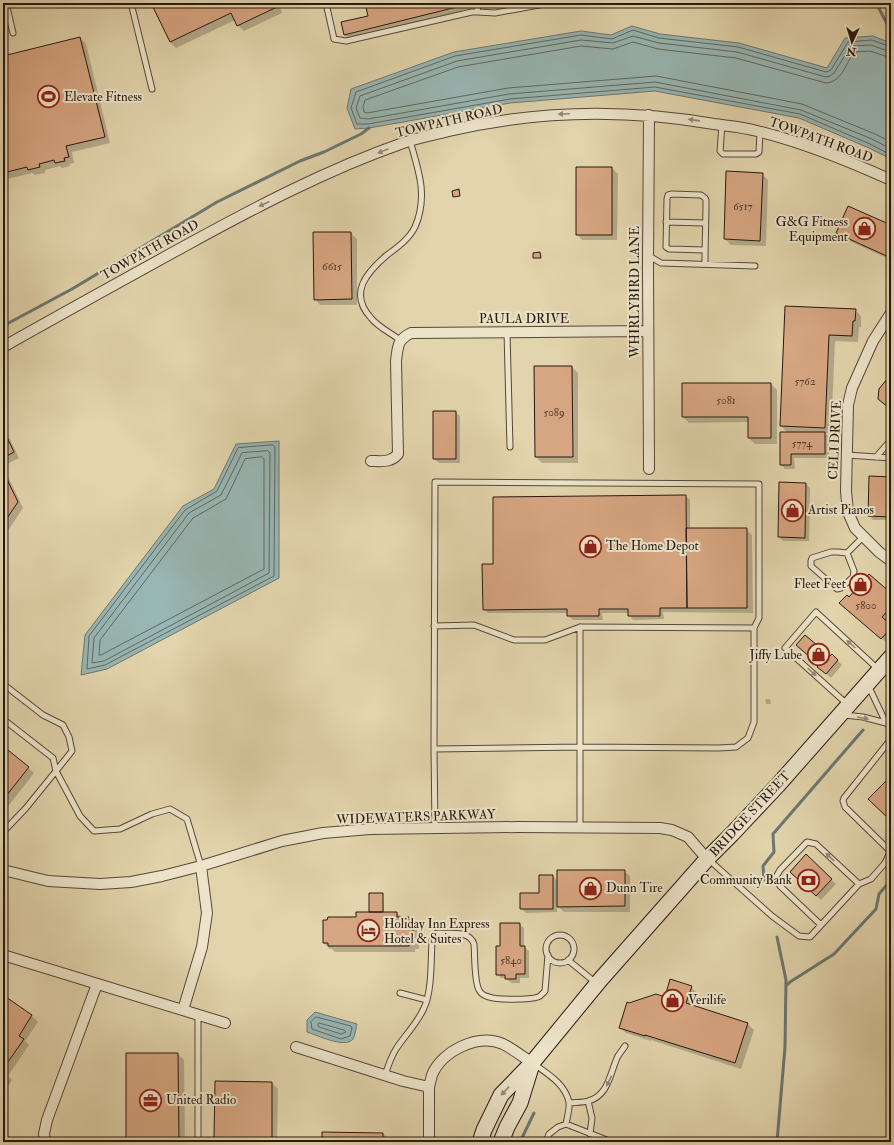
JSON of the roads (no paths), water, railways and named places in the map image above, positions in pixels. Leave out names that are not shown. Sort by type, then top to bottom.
[{"type":"main road","name":"BRIDGE STREET","points":[[480,1142],[500,1095],[532,1063],[597,984],[707,859],[753,812],[891,657]]},
{"type":"main road","name":"BRIDGE STREET","points":[[501,1142],[520,1103],[532,1063]]},
{"type":"street","name":"TOWPATH ROAD","points":[[3,347],[246,212],[327,174],[410,141],[477,125],[544,115],[579,113],[649,115],[760,132],[822,151],[891,180]]},
{"type":"street","name":"WHIRLYBIRD LANE","points":[[649,115],[649,469]]},
{"type":"street","name":"CELI DRIVE","points":[[891,313],[887,328],[870,346],[852,388],[848,405],[846,491],[848,512],[855,528],[863,538],[891,561]]},
{"type":"street","name":"PAULA DRIVE","points":[[402,338],[410,332],[648,331]]},
{"type":"street","points":[[371,461],[390,461],[398,454],[396,361],[398,347],[402,338]]},
{"type":"street","name":"WIDEWATERS PARKWAY","points":[[3,870],[48,881],[100,884],[131,882],[201,866],[282,841],[323,833],[370,828],[660,828],[672,830],[688,838],[707,859]]},
{"type":"street","points":[[183,1010],[202,947],[207,913],[201,866]]},
{"type":"street","points":[[3,955],[225,1023]]},
{"type":"street","points":[[45,1142],[44,1134],[47,1120],[97,984]]},
{"type":"street","points":[[429,1142],[429,1087],[432,1075],[438,1066],[450,1054],[462,1046],[490,1040],[503,1044],[532,1063]]},
{"type":"street","points":[[296,1047],[429,1087]]},
{"type":"lane","points":[[6,3],[13,33]]},
{"type":"lane","points":[[131,3],[152,89]]},
{"type":"lane","points":[[326,3],[334,38],[346,41],[472,12],[495,13],[550,3]]},
{"type":"lane","points":[[476,3],[478,12]]},
{"type":"lane","points":[[722,125],[720,151],[723,154],[756,154],[758,152],[760,132]]},
{"type":"lane","points":[[402,338],[372,320],[363,309],[360,297],[361,285],[366,276],[375,266],[404,242],[414,228],[419,214],[422,192],[419,172],[410,141]]},
{"type":"lane","points":[[705,250],[669,250],[666,244],[667,197],[672,194],[704,196],[706,200],[705,264]]},
{"type":"lane","points":[[666,222],[706,223]]},
{"type":"lane","points":[[648,255],[661,262],[755,266]]},
{"type":"lane","points":[[507,332],[510,446]]},
{"type":"lane","points":[[876,458],[891,440]]},
{"type":"lane","points":[[847,455],[891,458]]},
{"type":"lane","points":[[434,749],[581,747],[719,748],[736,746],[748,738],[754,722],[754,628],[759,618],[759,484],[435,482],[434,626],[434,749],[435,828]]},
{"type":"lane","points":[[847,553],[854,574],[853,577],[841,588],[837,589],[811,566],[812,558],[831,552],[847,553],[863,538]]},
{"type":"lane","points":[[880,670],[816,612],[785,648],[845,710],[863,717],[886,723],[891,727]]},
{"type":"lane","points":[[434,626],[474,625],[514,640],[545,640],[580,627],[754,628]]},
{"type":"lane","points":[[580,627],[580,827]]},
{"type":"lane","points":[[3,684],[43,715],[63,725],[69,738],[72,751],[26,808],[6,828],[3,829]]},
{"type":"lane","points":[[867,684],[886,723]]},
{"type":"lane","points":[[3,718],[53,758],[56,771],[80,816],[94,831],[120,829],[152,814],[170,809],[187,819],[201,866]]},
{"type":"lane","points":[[707,859],[772,916],[799,936],[810,937],[859,884],[871,879],[885,863],[890,851],[845,808],[843,801],[891,739]]},
{"type":"lane","points":[[822,925],[780,886],[776,877],[780,870],[807,842],[816,844],[859,884]]},
{"type":"lane","points":[[385,1075],[391,1057],[396,1048],[414,1025],[427,1000],[432,940],[435,934],[465,934],[473,939],[477,984],[482,994],[490,998],[531,998],[542,995],[544,991],[548,955],[546,947],[550,939],[554,936],[562,935],[573,944],[573,953],[568,960],[559,962],[554,961],[548,955]]},
{"type":"lane","points":[[568,960],[597,984]]},
{"type":"lane","points":[[400,993],[427,1000]]},
{"type":"lane","points":[[198,1015],[198,1142]]},
{"type":"lane","points":[[569,1103],[588,1101],[597,1097],[604,1090],[618,1057],[625,1046]]},
{"type":"lane","points":[[532,1063],[555,1078],[565,1093],[569,1103],[566,1124]]},
{"type":"lane","points":[[588,1101],[592,1118],[590,1134]]},
{"type":"lane","points":[[546,1142],[549,1134],[558,1127],[566,1124],[612,1142]]},
{"type":"water","points":[[632,26],[660,34],[739,43],[827,68],[845,38],[873,36],[891,43],[891,159],[799,118],[655,91],[510,103],[369,128],[355,129],[347,108],[351,89],[454,52],[581,31],[611,35]]},
{"type":"water","points":[[279,441],[279,578],[107,669],[81,675],[85,635],[183,506],[214,489],[236,444]]},
{"type":"water","points":[[315,1012],[357,1024],[353,1039],[344,1043],[307,1032],[307,1020]]},
{"type":"waterway","points":[[876,3],[891,31]]},
{"type":"waterway","points":[[3,326],[72,289],[217,202],[300,161],[324,152],[361,134],[369,128]]},
{"type":"waterway","points":[[764,880],[763,866],[774,852],[773,834],[863,730]]},
{"type":"waterway","points":[[787,985],[834,954],[876,909],[879,894],[891,880]]},
{"type":"waterway","points":[[777,937],[786,980],[785,1047],[777,1142]]},
{"type":"waterway","points":[[520,1142],[534,1113]]},
{"type":"place","name":"Elevate Fitness","points":[[49,97]]},
{"type":"place","name":"G&G Fitness Equipment","points":[[864,229]]},
{"type":"place","name":"Artist Pianos","points":[[792,510]]},
{"type":"place","name":"The Home Depot","points":[[590,546]]},
{"type":"place","name":"Fleet Feet","points":[[861,584]]},
{"type":"place","name":"Jiffy Lube","points":[[818,655]]},
{"type":"place","name":"Community Bank","points":[[808,880]]},
{"type":"place","name":"Dunn Tire","points":[[591,888]]},
{"type":"place","name":"Holiday Inn Express Hotel & Suites","points":[[368,931]]},
{"type":"place","name":"Verilife","points":[[673,1000]]},
{"type":"place","name":"United Radio","points":[[150,1100]]}]
